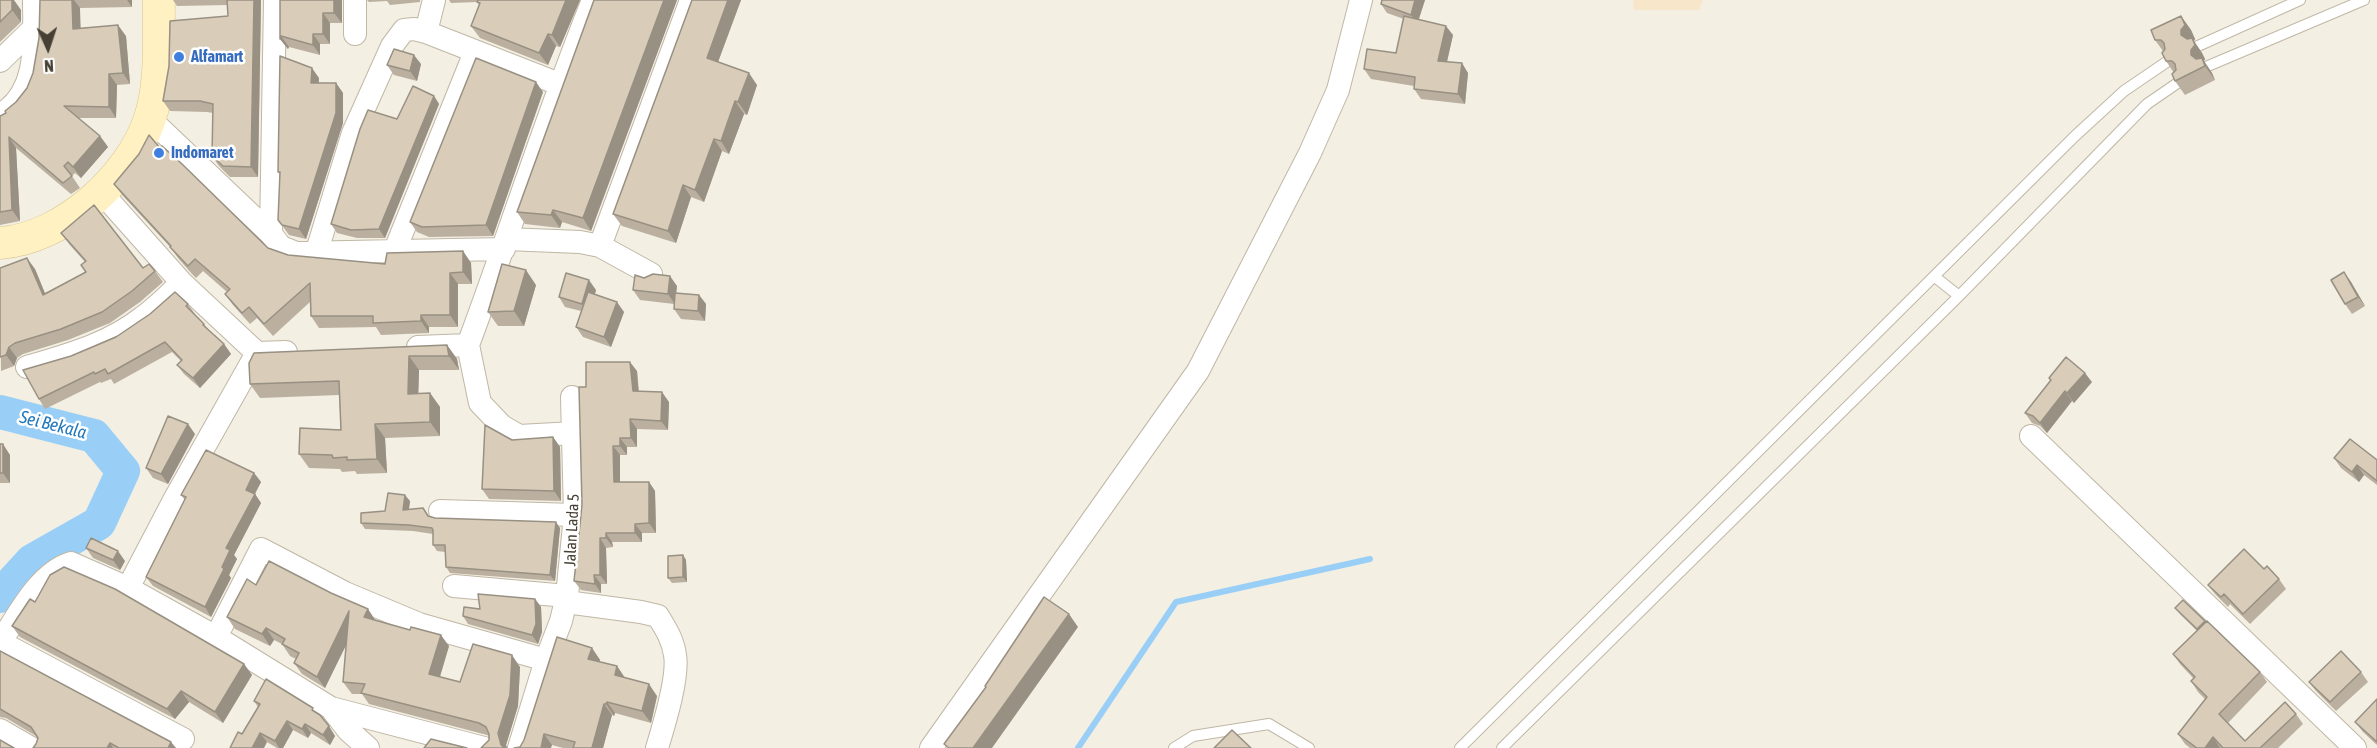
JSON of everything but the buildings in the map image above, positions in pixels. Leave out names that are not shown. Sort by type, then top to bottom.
[{"type":"street","points":[[0,115],[8,111],[25,92],[31,69],[34,0]]},
{"type":"street","points":[[0,243],[42,235],[69,220],[101,192],[135,150],[150,119],[156,89],[159,0]]},
{"type":"street","points":[[271,234],[274,0]]},
{"type":"street","points":[[355,0],[355,34]]},
{"type":"street","points":[[426,32],[434,0]]},
{"type":"street","points":[[574,433],[519,436],[502,426],[480,403],[468,345],[559,84],[593,0]]},
{"type":"street","points":[[600,246],[690,0]]},
{"type":"street","points":[[931,748],[1198,371],[1310,153],[1338,90],[1361,0]]},
{"type":"street","points":[[0,61],[34,28]]},
{"type":"street","points":[[316,254],[353,133],[392,46],[404,30],[414,29],[426,32],[559,84]]},
{"type":"street","points":[[395,250],[475,52]]},
{"type":"street","points":[[150,119],[271,234],[281,247],[296,253],[580,242],[600,246],[651,273]]},
{"type":"street","points":[[101,192],[182,283],[257,353],[304,351]]},
{"type":"street","points":[[27,367],[83,350],[106,340],[142,318],[182,283]]},
{"type":"street","points":[[398,347],[468,345]]},
{"type":"street","points":[[128,588],[173,502],[257,353]]},
{"type":"street","name":"Jalan Lada 5","points":[[519,748],[567,599],[575,515],[572,397]]},
{"type":"street","points":[[2031,436],[2355,748]]},
{"type":"street","points":[[440,511],[575,515]]},
{"type":"street","points":[[216,637],[261,549],[345,593],[419,624],[546,660]]},
{"type":"street","points":[[183,739],[0,642],[46,579],[61,566],[71,563],[128,588],[216,637],[331,708],[484,748]]},
{"type":"street","points":[[454,586],[567,599],[658,616],[669,633],[676,657],[671,698],[657,748]]},
{"type":"street","points":[[331,708],[348,730],[368,748]]},
{"type":"street","points":[[0,730],[31,748]]},
{"type":"lane","points":[[2198,46],[2300,0]]},
{"type":"lane","points":[[2208,66],[2364,0]]},
{"type":"lane","points":[[1460,748],[2074,136],[2124,91],[2168,61]]},
{"type":"lane","points":[[1502,748],[1959,296],[2147,104],[2179,82]]},
{"type":"lane","points":[[1935,277],[1959,296]]},
{"type":"lane","points":[[1174,748],[1192,736],[1269,724],[1309,748]]},
{"type":"shaded area","points":[[1633,0],[1703,0],[1699,10],[1634,10]]},
{"type":"waterway","name":"Sei Bekala","points":[[0,412],[94,436],[123,471],[99,523],[32,561],[0,596]]},
{"type":"waterway","points":[[1078,748],[1176,602],[1370,559]]},
{"type":"place","name":"Alfamart","points":[[179,57]]},
{"type":"place","name":"Indomaret","points":[[159,153]]}]
